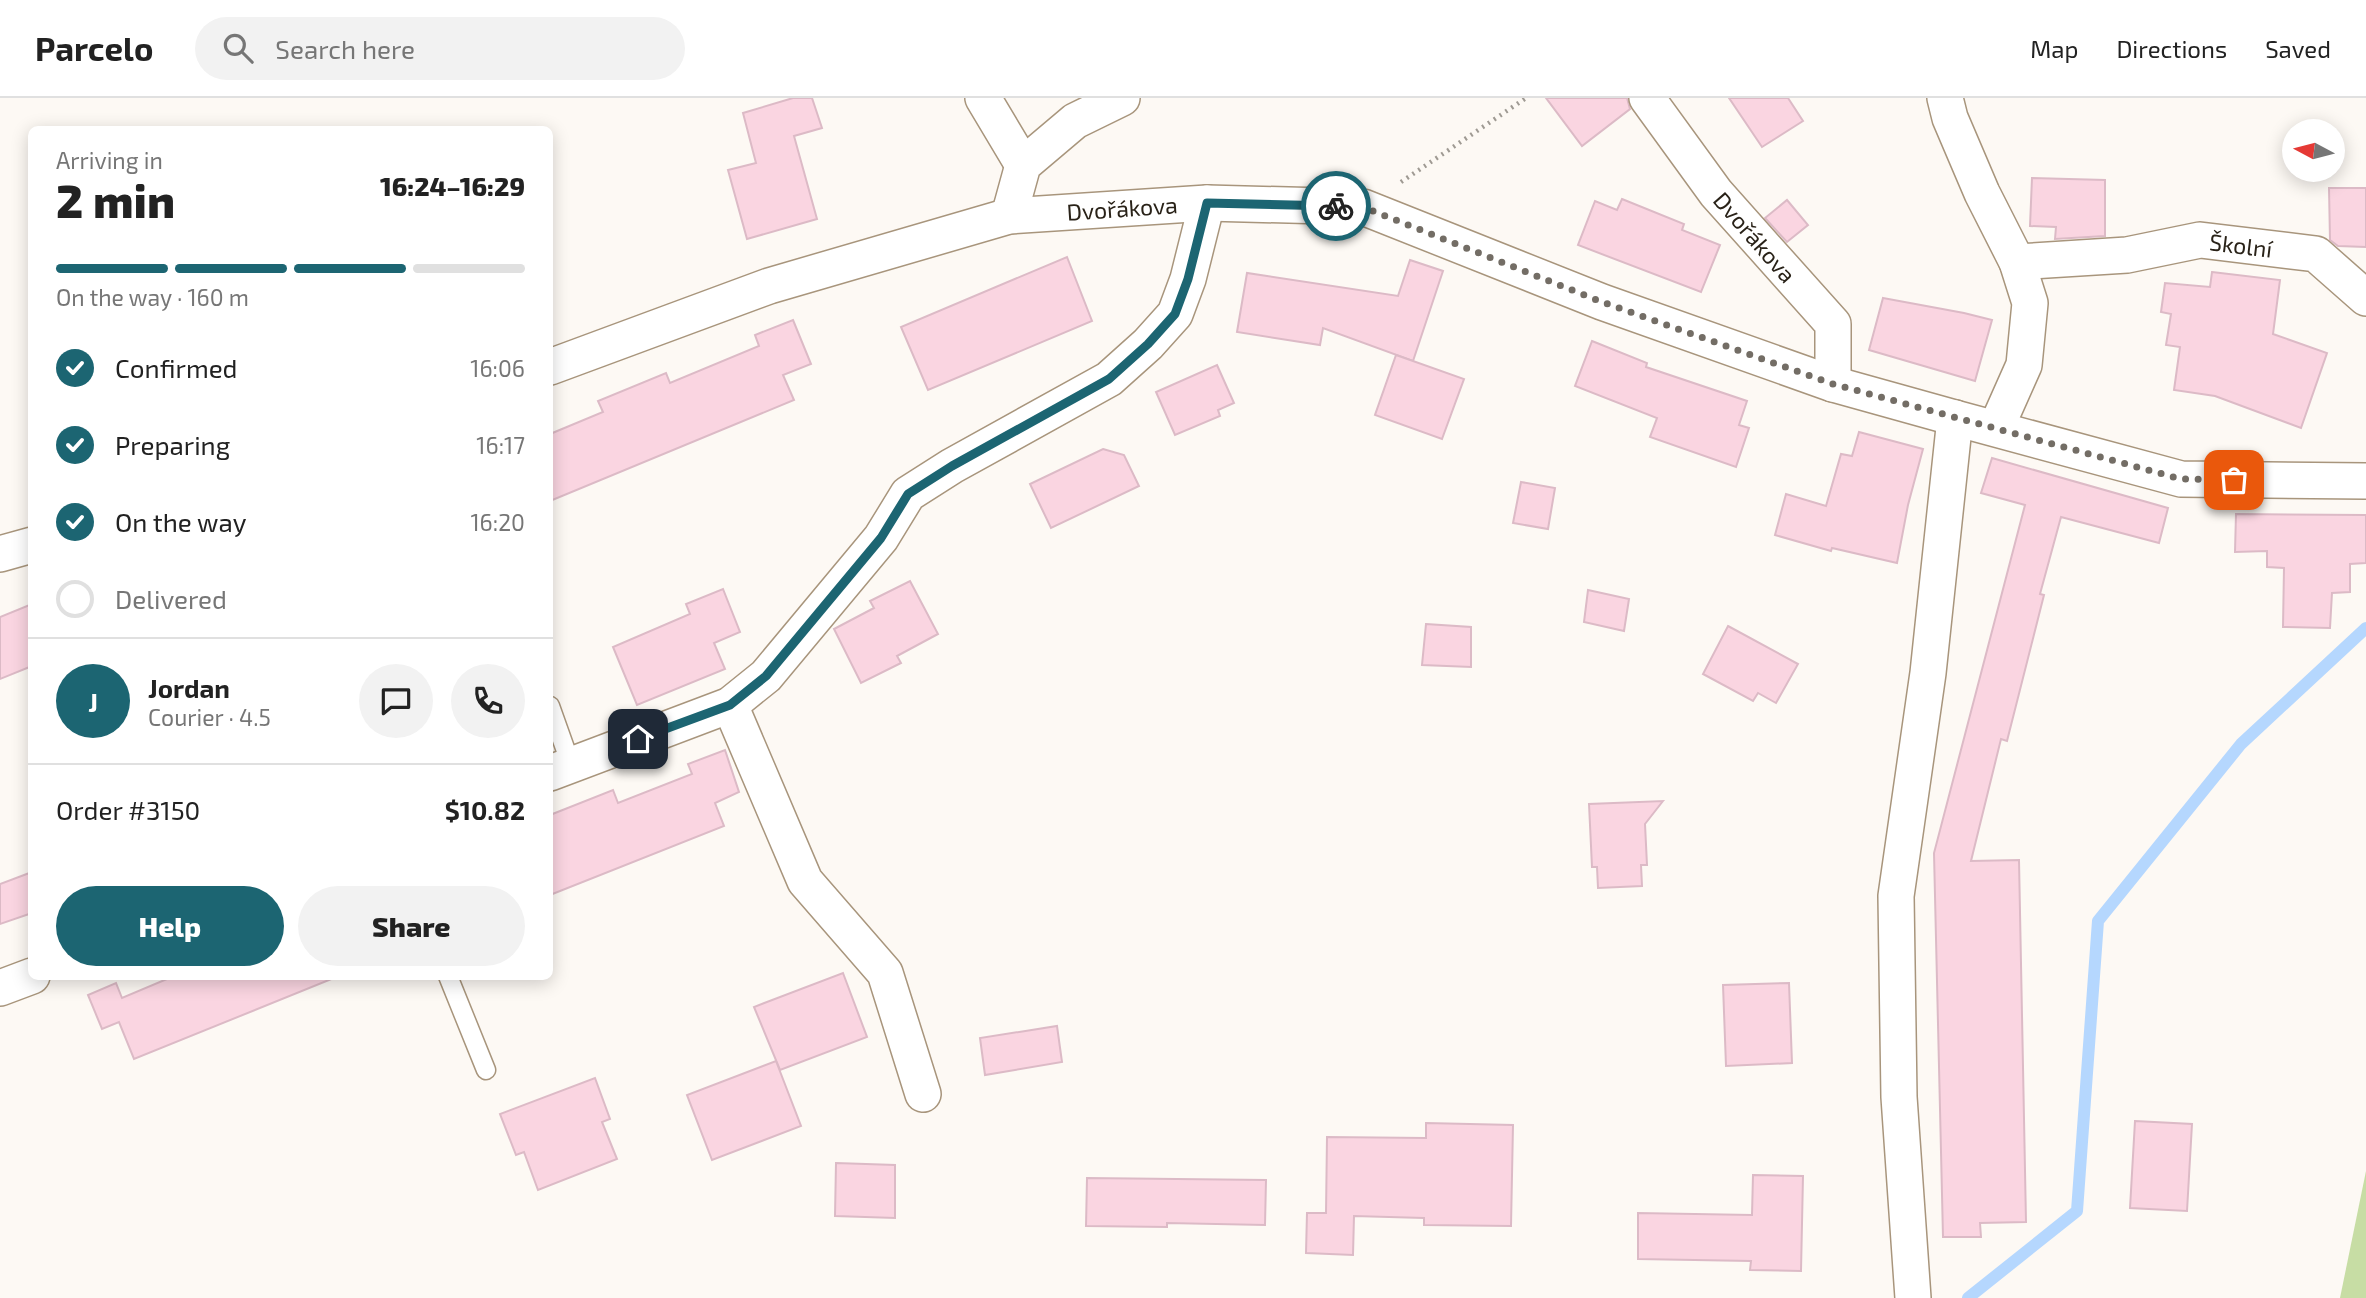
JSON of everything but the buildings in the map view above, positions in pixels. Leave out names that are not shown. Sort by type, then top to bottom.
[{"type":"street","points":[[983,98],[1023,165]]},
{"type":"street","points":[[1009,216],[1023,165],[1075,121],[1122,98]]},
{"type":"street","name":"Dvořákova","points":[[1647,98],[1716,193],[1833,324],[1833,384]]},
{"type":"street","points":[[1945,98],[1950,118],[1982,193],[2017,262],[2030,303],[2024,365],[1996,429],[2181,479],[2366,481]]},
{"type":"street","points":[[560,769],[730,705],[766,676],[881,538],[908,494],[952,466],[1109,379],[1148,344],[1175,314],[1188,279],[1207,203]]},
{"type":"street","name":"Dvořákova","points":[[553,366],[769,286],[1009,216],[1207,203],[1363,207],[1602,302],[1833,384],[1996,429]]},
{"type":"street","name":"Školní","points":[[2017,262],[2127,255],[2200,240],[2316,254],[2366,298]]},
{"type":"street","points":[[1913,1298],[1899,1097],[1896,896],[1928,673],[1955,418]]},
{"type":"street","points":[[0,555],[28,546]]},
{"type":"street","points":[[730,705],[805,881],[885,972],[923,1094]]},
{"type":"street","points":[[0,988],[28,978]]},
{"type":"lane","points":[[553,725],[560,769]]},
{"type":"lane","points":[[449,980],[486,1070]]},
{"type":"path","points":[[1363,207],[1526,98]]},
{"type":"green space","points":[[2366,1171],[2366,1298],[2340,1298]]},
{"type":"waterway","points":[[1968,1298],[2077,1211],[2098,921],[2241,744],[2366,628]]},
{"type":"way so far","points":[[1336,206],[1363,207],[1602,302],[1833,384],[2181,479],[2234,480]]},
{"type":"route","points":[[638,739],[730,705],[766,676],[881,538],[908,494],[952,466],[1109,379],[1148,344],[1175,314],[1188,279],[1207,203],[1336,206]]}]
